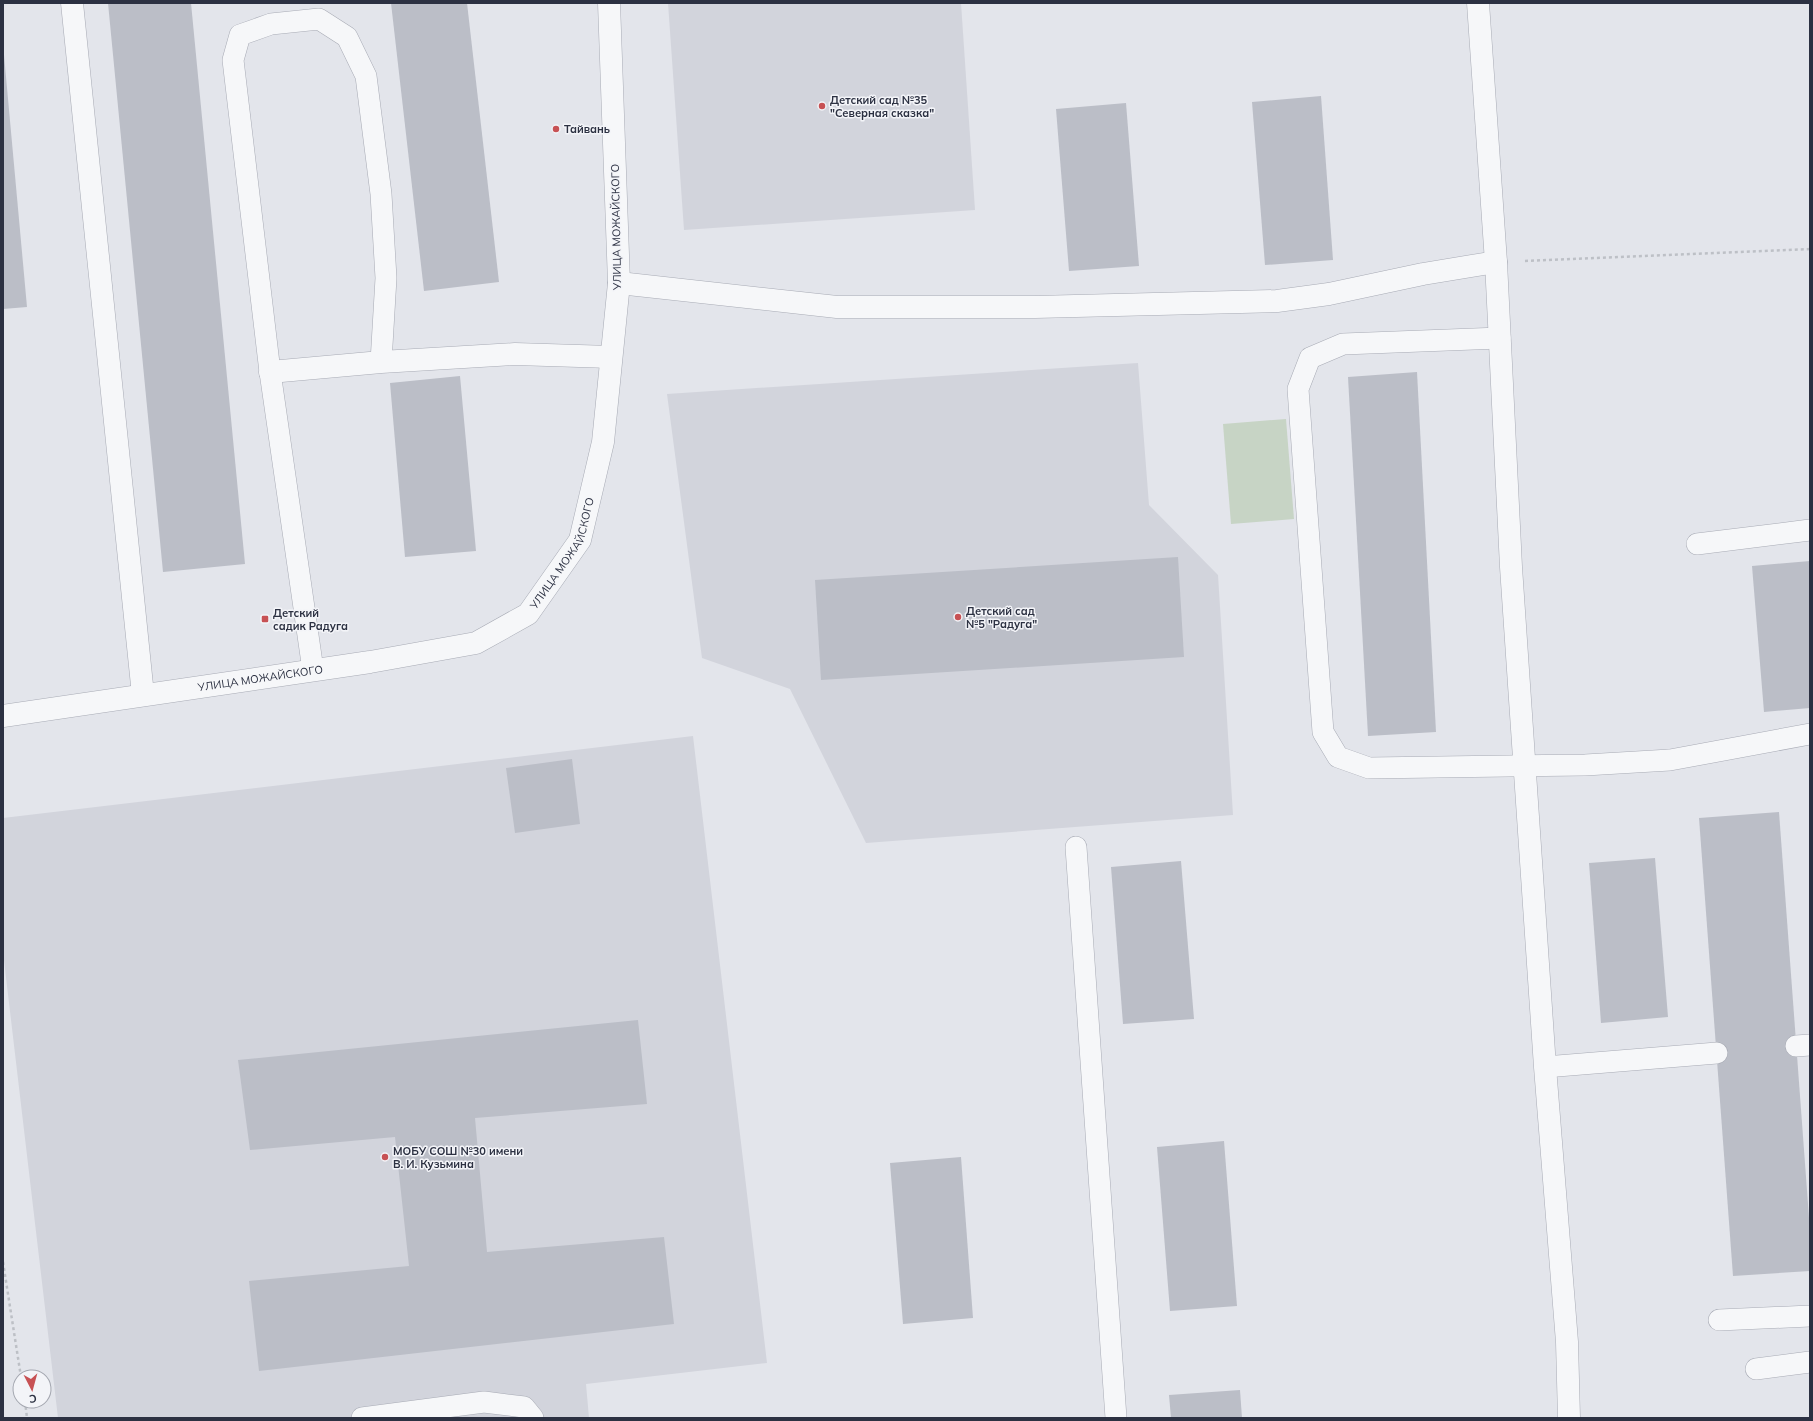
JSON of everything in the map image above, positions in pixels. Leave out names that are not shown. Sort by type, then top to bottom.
[{"type":"street","points":[[72,3],[143,695]]},
{"type":"street","name":"УЛИЦА МОЖАЙСКОГО","points":[[3,716],[313,670],[476,643],[528,614],[580,540],[603,442],[619,282],[609,3]]},
{"type":"street","points":[[1478,3],[1496,262],[1511,567],[1545,1067],[1567,1342],[1570,1418]]},
{"type":"street","points":[[619,282],[837,307],[1035,307],[1277,301],[1329,294],[1423,274],[1496,262]]},
{"type":"street","points":[[270,372],[381,362],[516,354],[611,357]]},
{"type":"lane","points":[[313,670],[270,372],[234,60],[240,35],[271,24],[319,19],[347,37],[366,76],[381,194],[386,278],[381,362]]},
{"type":"lane","points":[[1500,338],[1343,344],[1310,358],[1298,389],[1323,732],[1338,756],[1369,768],[1585,765],[1670,760],[1810,734]]},
{"type":"lane","points":[[1697,544],[1810,530]]},
{"type":"lane","points":[[1076,847],[1116,1418]]},
{"type":"lane","points":[[1545,1067],[1717,1053]]},
{"type":"lane","points":[[1719,1320],[1810,1316]]},
{"type":"lane","points":[[1756,1369],[1810,1362]]},
{"type":"lane","points":[[362,1418],[484,1402],[524,1407],[533,1418]]},
{"type":"path","points":[[1496,262],[1810,249]]},
{"type":"path","points":[[3,1262],[20,1369]]},
{"type":"shaded area","name":"Детский сад №35 \"Северная сказка\"","points":[[668,3],[961,3],[975,210],[684,230]]},
{"type":"shaded area","name":"Детский сад №5 \"Радуга\"","points":[[1138,363],[1149,505],[1218,575],[1233,815],[866,843],[790,689],[702,658],[667,394]]},
{"type":"shaded area","name":"МОБУ СОШ №30 имени В. И. Кузьмина","points":[[693,736],[767,1363],[586,1384],[589,1418],[58,1418],[3,952],[3,818]]},
{"type":"green space","points":[[1286,419],[1294,519],[1231,524],[1223,424]]},
{"type":"building","points":[[108,3],[191,3],[245,564],[163,572]]},
{"type":"building","points":[[391,3],[467,3],[499,282],[424,291]]},
{"type":"building","points":[[3,44],[27,307],[3,309]]},
{"type":"building","points":[[1321,96],[1333,260],[1265,265],[1252,102]]},
{"type":"building","points":[[1126,103],[1139,266],[1069,271],[1056,109]]},
{"type":"building","points":[[1417,372],[1436,732],[1368,736],[1348,377]]},
{"type":"building","points":[[460,376],[476,551],[405,557],[390,383]]},
{"type":"building","points":[[1178,557],[1184,657],[821,680],[815,580]]},
{"type":"building","points":[[1810,561],[1810,708],[1764,712],[1752,566]]},
{"type":"building","points":[[572,759],[580,824],[515,833],[506,768]]},
{"type":"building","points":[[1779,812],[1810,1231],[1810,1271],[1733,1276],[1699,818]]},
{"type":"building","points":[[1655,858],[1668,1017],[1601,1023],[1589,863]]},
{"type":"building","points":[[1181,861],[1194,1019],[1123,1024],[1111,867]]},
{"type":"building","points":[[638,1020],[647,1104],[475,1118],[487,1252],[664,1237],[674,1324],[259,1371],[249,1281],[409,1266],[395,1137],[250,1150],[238,1060]]},
{"type":"building","points":[[1224,1141],[1237,1306],[1170,1311],[1157,1147]]},
{"type":"building","points":[[961,1157],[973,1318],[903,1324],[890,1163]]},
{"type":"building","points":[[1240,1390],[1242,1418],[1171,1418],[1169,1395]]},
{"type":"place","name":"Детский сад №35 \"Северная сказка\"","points":[[822,106]]},
{"type":"place","name":"Тайвань","points":[[556,129]]},
{"type":"place","name":"Детский сад №5 \"Радуга\"","points":[[958,617]]},
{"type":"place","name":"Детский садик Радуга","points":[[265,619]]},
{"type":"place","name":"МОБУ СОШ №30 имени В. И. Кузьмина","points":[[385,1157]]}]
